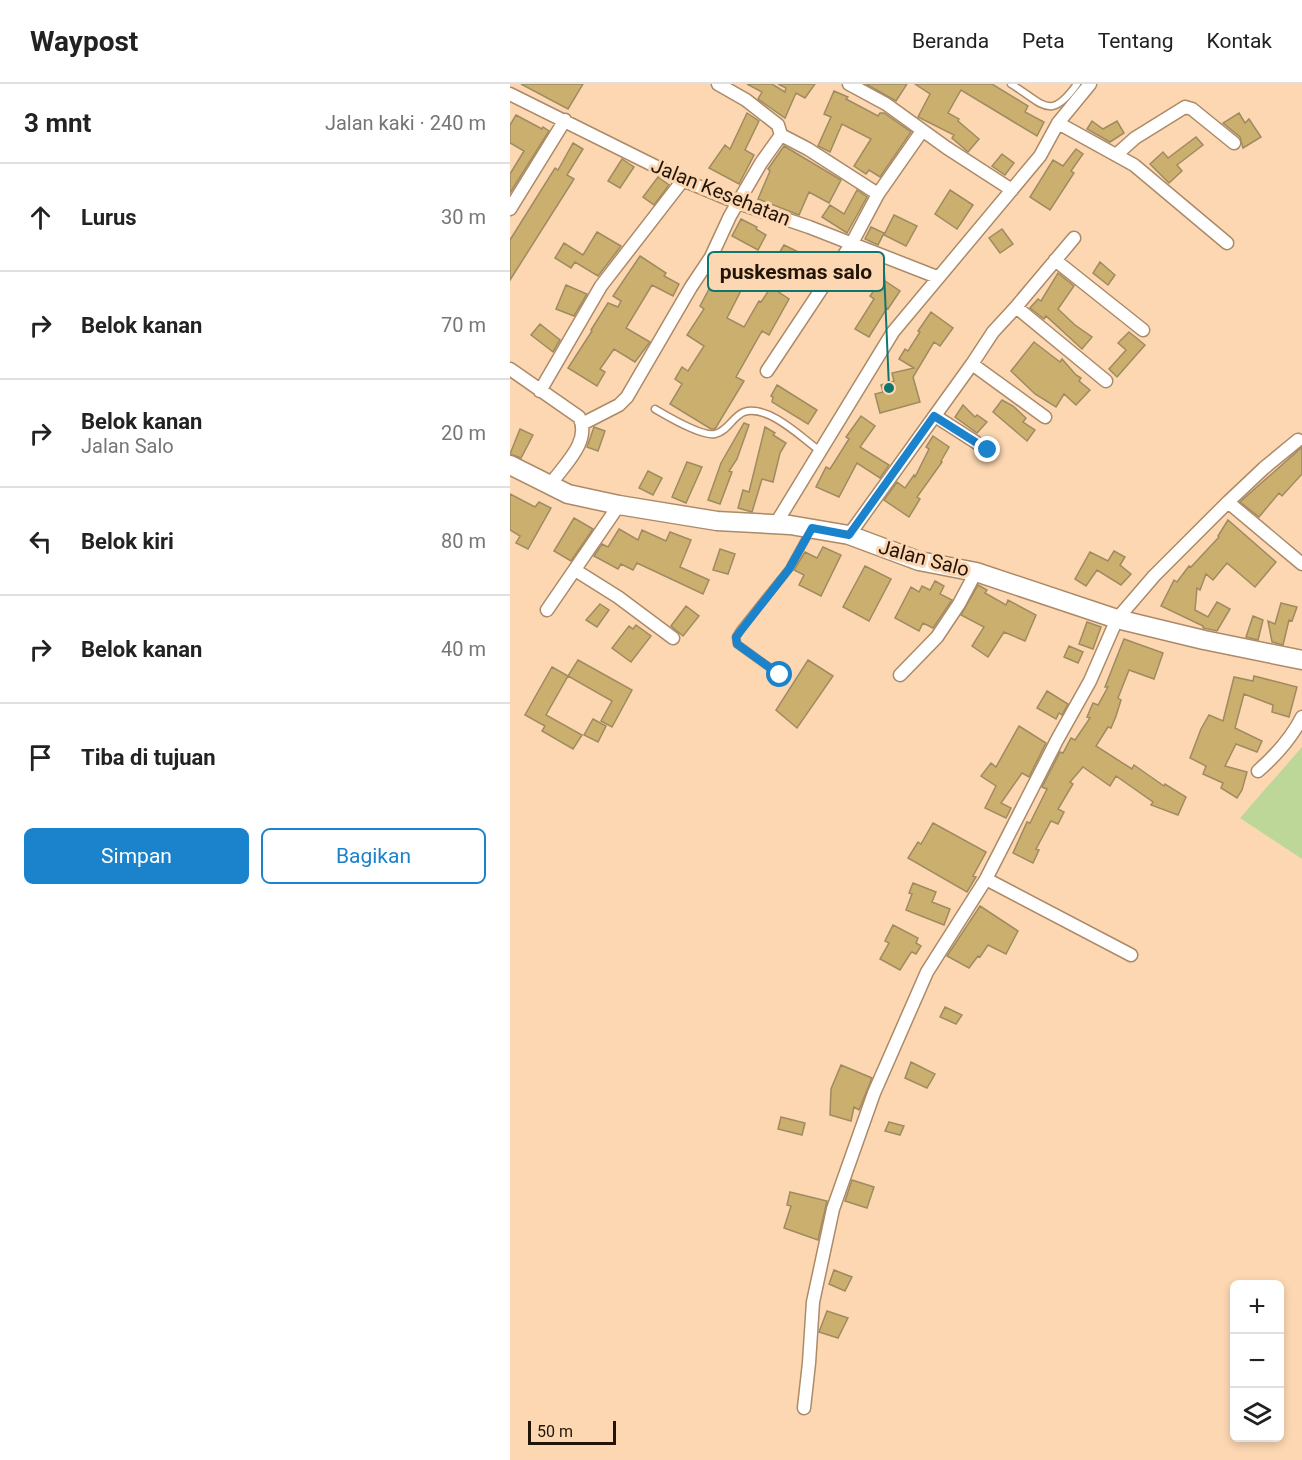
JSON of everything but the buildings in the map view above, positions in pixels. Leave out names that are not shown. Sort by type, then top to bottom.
[{"type":"street","points":[[718,84],[746,100],[778,125],[781,135],[808,148],[878,194]]},
{"type":"street","points":[[849,84],[885,104],[1012,190]]},
{"type":"street","points":[[775,525],[893,332],[1040,156],[1059,123],[1090,84]]},
{"type":"street","name":"Jalan Kesehatan","points":[[511,97],[566,120],[683,180],[738,203],[852,243],[937,277]]},
{"type":"street","points":[[1116,155],[1135,138],[1185,107],[1192,109],[1234,143]]},
{"type":"street","points":[[510,209],[566,120]]},
{"type":"street","points":[[1059,123],[1146,174],[1227,243]]},
{"type":"street","points":[[767,371],[852,243],[878,194],[922,131]]},
{"type":"street","points":[[582,423],[619,405],[627,397],[711,256],[738,203],[781,135]]},
{"type":"street","points":[[540,391],[601,286],[683,180]]},
{"type":"street","points":[[849,535],[993,332],[1074,238]]},
{"type":"street","points":[[1055,260],[1143,330]]},
{"type":"street","points":[[1016,307],[1106,381]]},
{"type":"street","points":[[972,364],[1044,417]]},
{"type":"street","points":[[510,369],[579,417],[582,423],[582,439],[550,485]]},
{"type":"street","points":[[934,416],[988,450]]},
{"type":"street","points":[[804,1408],[813,1302],[832,1209],[874,1093],[927,972],[986,879],[1043,766],[1090,681],[1117,619],[1154,576],[1228,502],[1298,440]]},
{"type":"street","name":"Jalan Salo","points":[[510,465],[568,494],[619,506],[717,521],[812,528],[849,535],[919,561],[976,572],[1117,619],[1214,643],[1302,660]]},
{"type":"street","points":[[1228,502],[1302,564]]},
{"type":"street","points":[[547,610],[619,506]]},
{"type":"street","points":[[575,570],[618,597],[674,638]]},
{"type":"street","points":[[900,675],[938,637],[976,572]]},
{"type":"street","points":[[1258,771],[1285,742],[1302,717]]},
{"type":"street","points":[[986,879],[1131,955]]},
{"type":"lane","points":[[1011,84],[1049,107],[1056,107],[1065,101],[1077,84]]},
{"type":"lane","points":[[655,409],[682,424],[709,434],[715,434],[727,428],[742,412],[755,411],[778,419],[820,452]]},
{"type":"lane","points":[[780,675],[737,644],[736,637],[789,569],[812,528]]},
{"type":"green space","points":[[1302,747],[1302,859],[1240,818]]},
{"type":"place","name":"puskesmas salo","points":[[889,388]]},
{"type":"route","points":[[780,675],[737,644],[736,637],[789,569],[812,528],[849,535],[934,416],[988,450]]}]
